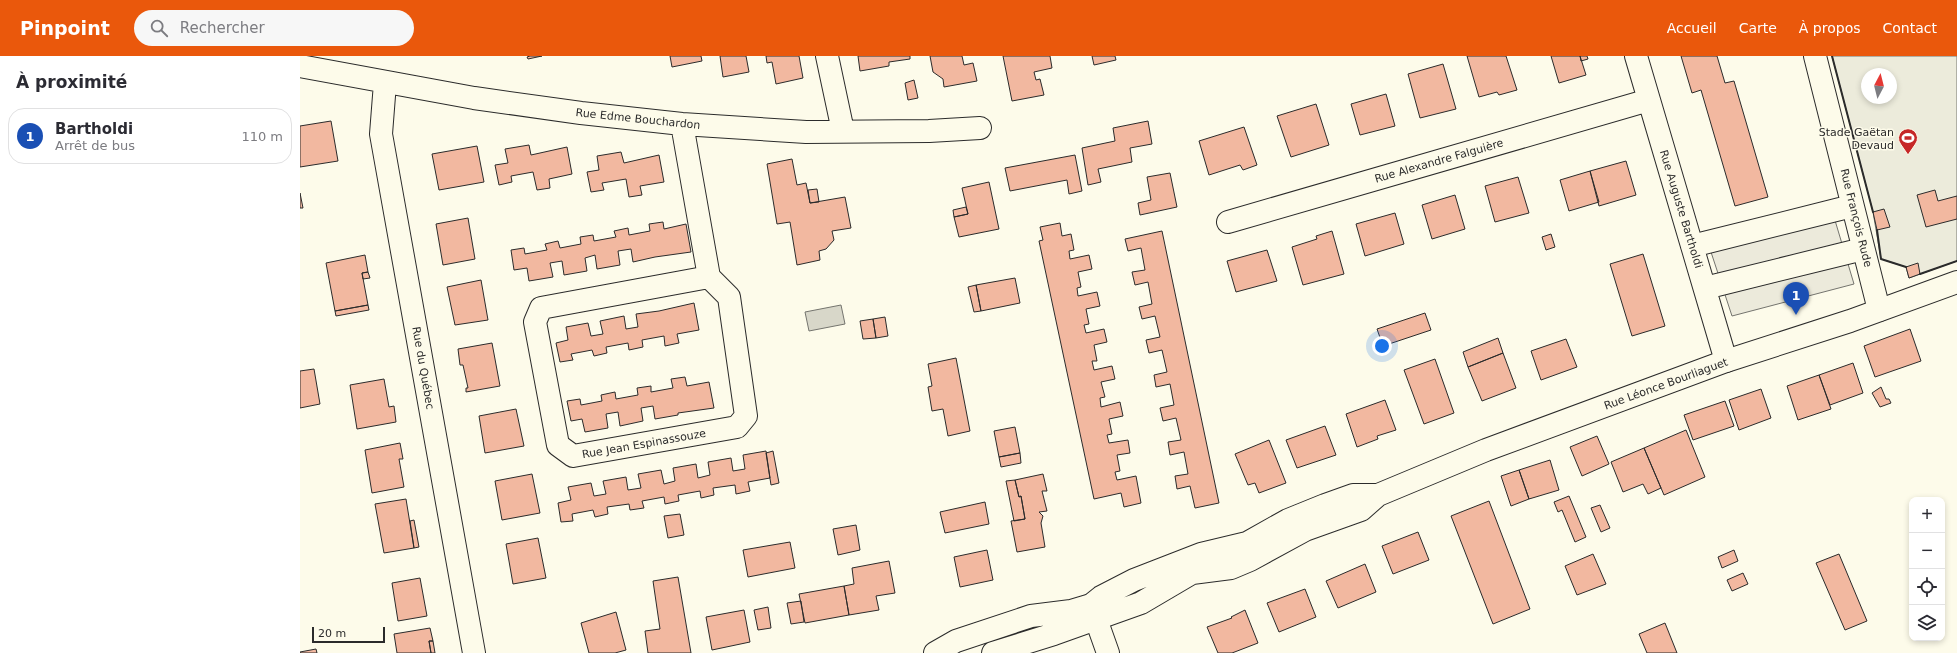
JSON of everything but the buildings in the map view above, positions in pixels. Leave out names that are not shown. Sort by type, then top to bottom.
[{"type":"street","points":[[827,56],[843,131]]},
{"type":"street","name":"Rue Auguste Bartholdi","points":[[1636,56],[1726,362]]},
{"type":"street","name":"Rue François Rude","points":[[1815,56],[1879,310]]},
{"type":"street","name":"Rue Edme Bouchardon","points":[[300,66],[385,83],[512,104],[682,124],[806,132],[930,131],[980,128]]},
{"type":"street","name":"Rue du Québec","points":[[385,83],[381,134],[474,653]]},
{"type":"street","name":"Rue Alexandre Falguière","points":[[1228,222],[1649,100]]},
{"type":"street","points":[[682,124],[709,277]]},
{"type":"street","points":[[1692,246],[1852,206]]},
{"type":"street","points":[[1704,288],[1863,249]]},
{"type":"street","name":"Rue Jean Espinassouze","points":[[709,277],[729,297],[746,416],[737,427],[573,456],[558,445],[535,322],[541,308],[709,277]]},
{"type":"street","name":"Rue Léonce Bourliaguet","points":[[993,653],[1094,613],[1101,597],[1134,580],[1201,554],[1247,543],[1288,520],[1325,505],[1353,496],[1378,495],[1486,450],[1726,362],[1957,282]]},
{"type":"street","name":"Rue Léonce Bourliaguet","points":[[938,653],[956,641],[1031,616],[1071,611],[1094,613]]},
{"type":"street","points":[[1094,613],[1108,653]]},
{"type":"shaded area","name":"Stade Gaëtan Devaud","points":[[1832,56],[1957,56],[1957,261],[1909,278],[1906,267],[1881,259],[1873,212]]},
{"type":"shaded area","points":[[1834,217],[1854,284],[1732,316],[1710,249]]},
{"type":"shaded area","points":[[841,305],[845,324],[809,331],[805,312]]},
{"type":"wall","points":[[1832,56],[1873,212]]},
{"type":"wall","points":[[1877,230],[1881,259],[1906,267]]},
{"type":"wall","points":[[1920,274],[1957,261]]},
{"type":"place","name":"Stade Gaëtan Devaud","points":[[1908,155]]},
{"type":"place","name":"Bartholdi","points":[[1796,315]]}]
